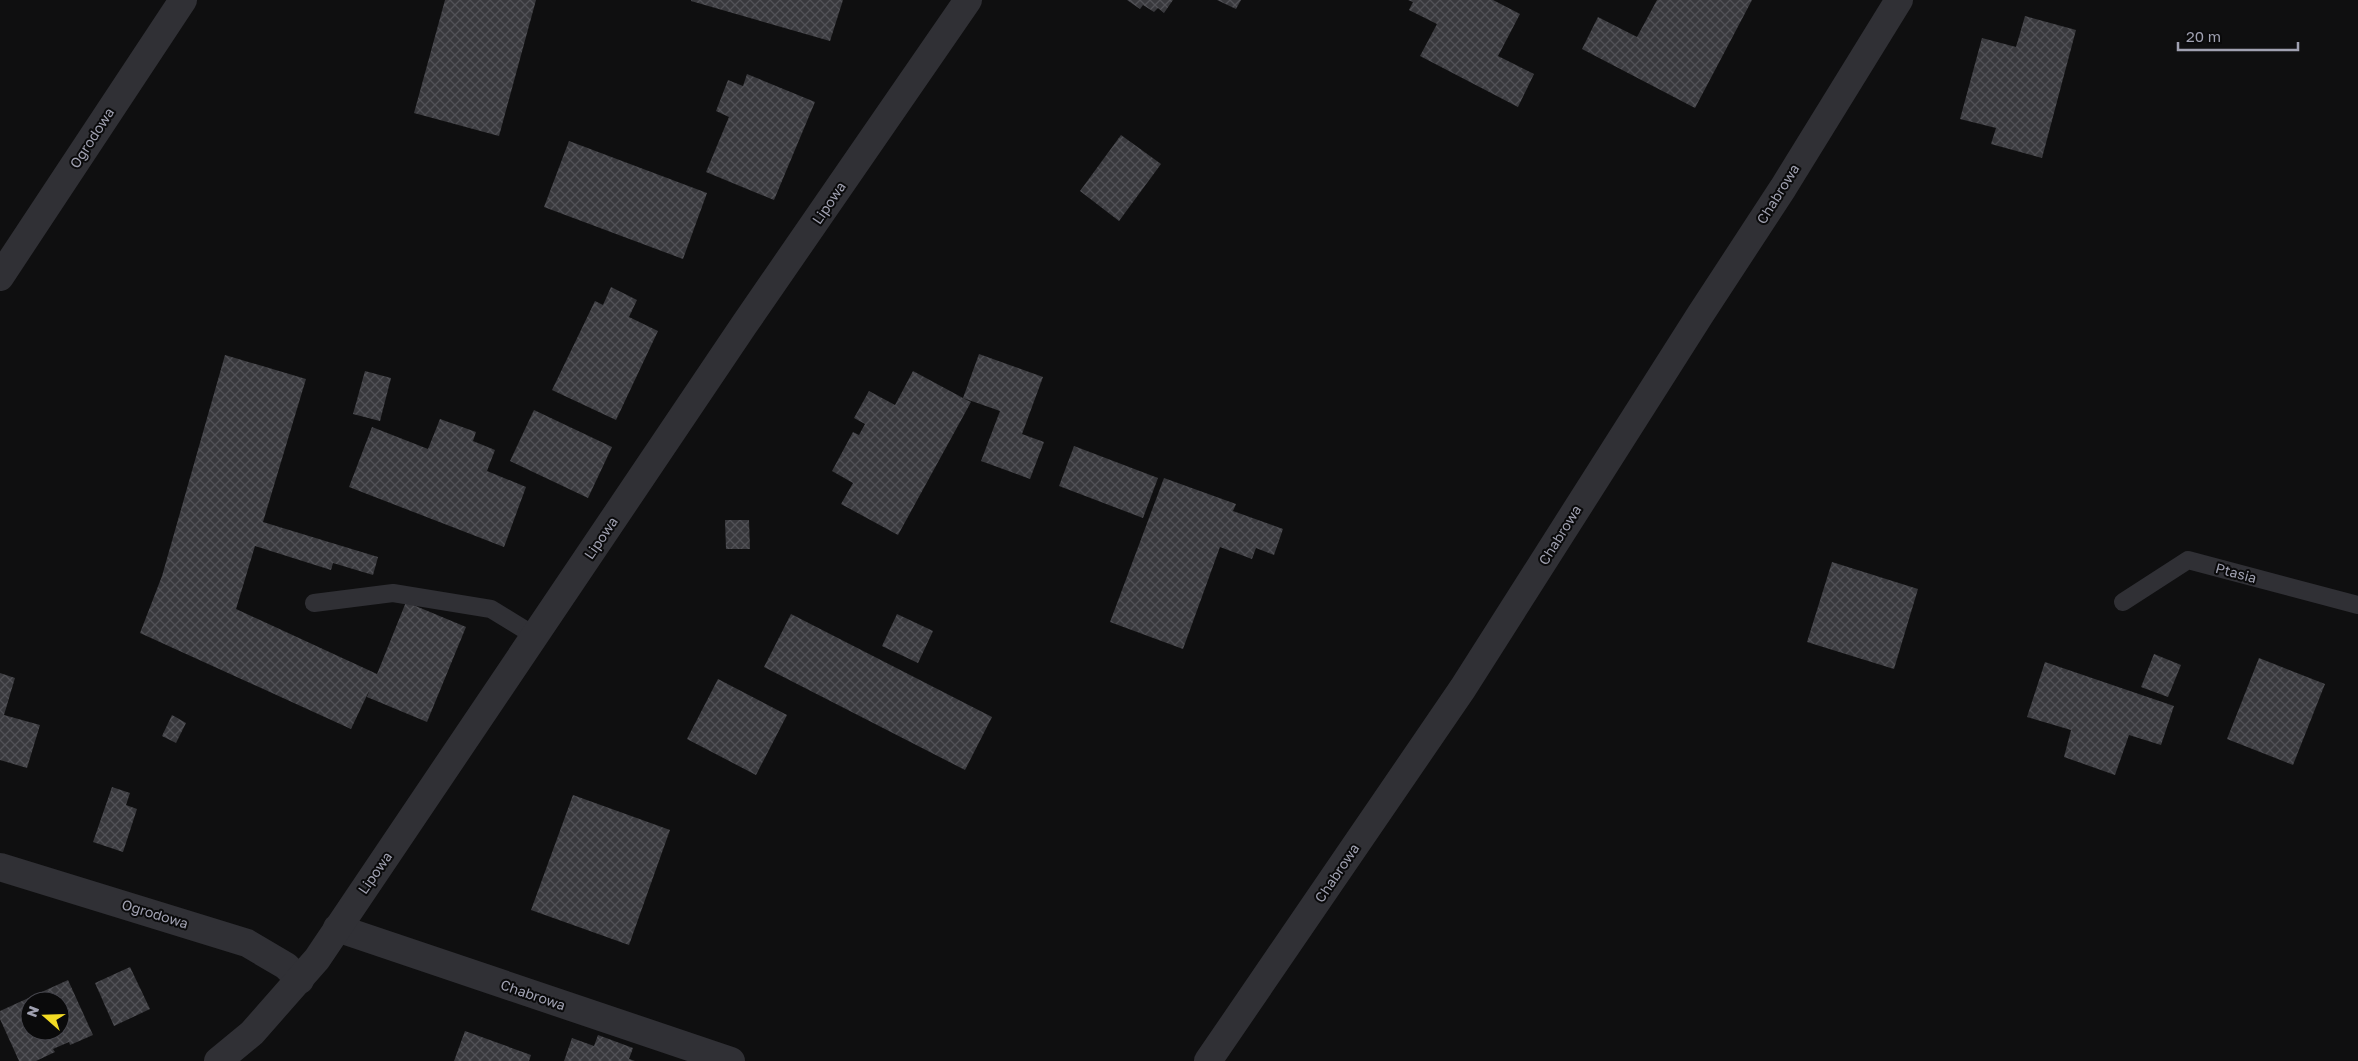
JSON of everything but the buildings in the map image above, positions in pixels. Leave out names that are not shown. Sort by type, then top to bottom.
[{"type":"street","name":"Ogrodowa","points":[[0,277],[183,0]]},
{"type":"street","name":"Lipowa","points":[[218,1061],[252,1033],[300,980],[535,636],[744,325],[968,0]]},
{"type":"street","name":"Chabrowa","points":[[1208,1061],[1463,688],[1783,188],[1898,0]]},
{"type":"street","name":"Ogrodowa","points":[[0,867],[247,943],[286,966],[300,980]]},
{"type":"street","name":"Chabrowa","points":[[336,928],[730,1061]]},
{"type":"lane","name":"Ptasia","points":[[2123,602],[2188,560],[2358,606]]},
{"type":"lane","points":[[314,602],[393,593],[491,609],[535,636]]}]
